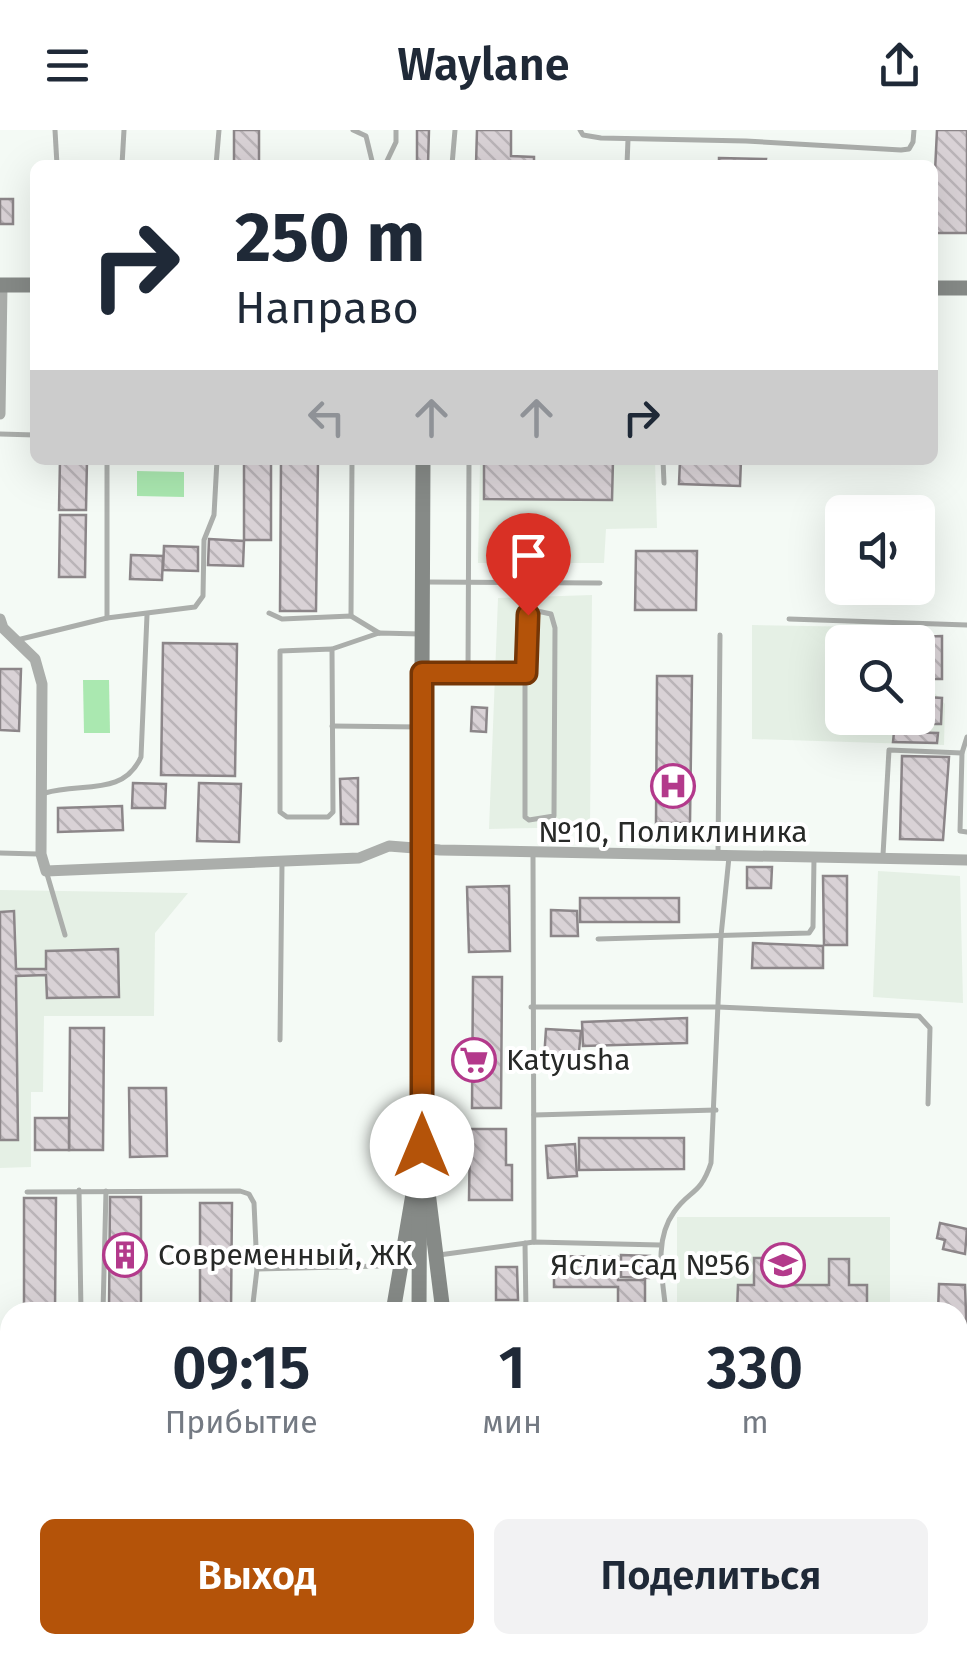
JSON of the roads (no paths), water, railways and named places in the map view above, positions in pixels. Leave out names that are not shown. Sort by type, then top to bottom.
[{"type":"main road","points":[[1,286],[30,285]]},
{"type":"main road","points":[[938,288],[967,288]]},
{"type":"main road","points":[[418,1302],[422,1146],[422,465]]},
{"type":"main road","points":[[422,1146],[442,1302]]},
{"type":"main road","points":[[395,1302],[422,1146]]},
{"type":"street","points":[[0,414],[1,286]]},
{"type":"street","points":[[1,625],[35,659],[42,684],[40,854],[46,871],[359,858],[389,846],[967,860]]},
{"type":"lane","points":[[55,130],[57,160]]},
{"type":"lane","points":[[122,160],[124,130]]},
{"type":"lane","points":[[217,160],[220,130]]},
{"type":"lane","points":[[354,130],[366,136],[372,160]]},
{"type":"lane","points":[[387,160],[396,142],[396,130]]},
{"type":"lane","points":[[452,160],[454,130]]},
{"type":"lane","points":[[580,130],[583,135],[601,138],[901,150],[909,149],[914,130]]},
{"type":"lane","points":[[746,141],[747,130]]},
{"type":"lane","points":[[628,138],[628,160]]},
{"type":"lane","points":[[0,434],[30,434]]},
{"type":"lane","points":[[107,465],[108,618]]},
{"type":"lane","points":[[17,640],[108,618],[195,607],[200,602],[204,540],[214,514],[217,465]]},
{"type":"lane","points":[[351,616],[352,465]]},
{"type":"lane","points":[[468,673],[470,465]]},
{"type":"lane","points":[[664,465],[664,483]]},
{"type":"lane","points":[[422,582],[600,583]]},
{"type":"lane","points":[[269,613],[282,618],[351,616],[379,633]]},
{"type":"lane","points":[[551,614],[555,628],[554,816],[528,820],[525,817],[526,673],[528,615],[551,614]]},
{"type":"lane","points":[[40,795],[64,787],[121,782],[134,772],[141,757],[147,615]]},
{"type":"lane","points":[[788,619],[967,625]]},
{"type":"lane","points":[[332,649],[332,816],[282,816],[278,656],[286,649],[332,649],[379,633],[422,634]]},
{"type":"lane","points":[[665,1302],[660,1245],[673,1212],[704,1184],[711,1163],[716,1110],[724,854],[720,635]]},
{"type":"lane","points":[[422,673],[526,673]]},
{"type":"lane","points":[[332,726],[421,727]]},
{"type":"lane","points":[[967,736],[962,753],[960,831],[967,832]]},
{"type":"lane","points":[[884,858],[889,750],[962,753]]},
{"type":"lane","points":[[533,851],[534,1242]]},
{"type":"lane","points":[[0,853],[40,854]]},
{"type":"lane","points":[[598,939],[809,933],[813,927],[814,856]]},
{"type":"lane","points":[[280,1040],[282,861]]},
{"type":"lane","points":[[46,871],[65,935]]},
{"type":"lane","points":[[531,1006],[919,1016],[930,1028],[928,1104]]},
{"type":"lane","points":[[533,1114],[716,1110]]},
{"type":"lane","points":[[79,1190],[82,1302]]},
{"type":"lane","points":[[103,1302],[106,1190]]},
{"type":"lane","points":[[27,1192],[249,1194],[254,1203],[257,1268],[253,1302]]},
{"type":"lane","points":[[437,1255],[534,1242],[660,1245]]},
{"type":"lane","points":[[524,1243],[526,1302]]},
{"type":"lane","points":[[257,1268],[370,1266],[401,1260]]},
{"type":"place","name":"№10, Поликлиника","points":[[673,786]]},
{"type":"place","name":"Katyusha","points":[[474,1060]]},
{"type":"place","name":"Современный, ЖК","points":[[125,1255]]},
{"type":"place","name":"Ясли-сад №56","points":[[783,1265]]}]
